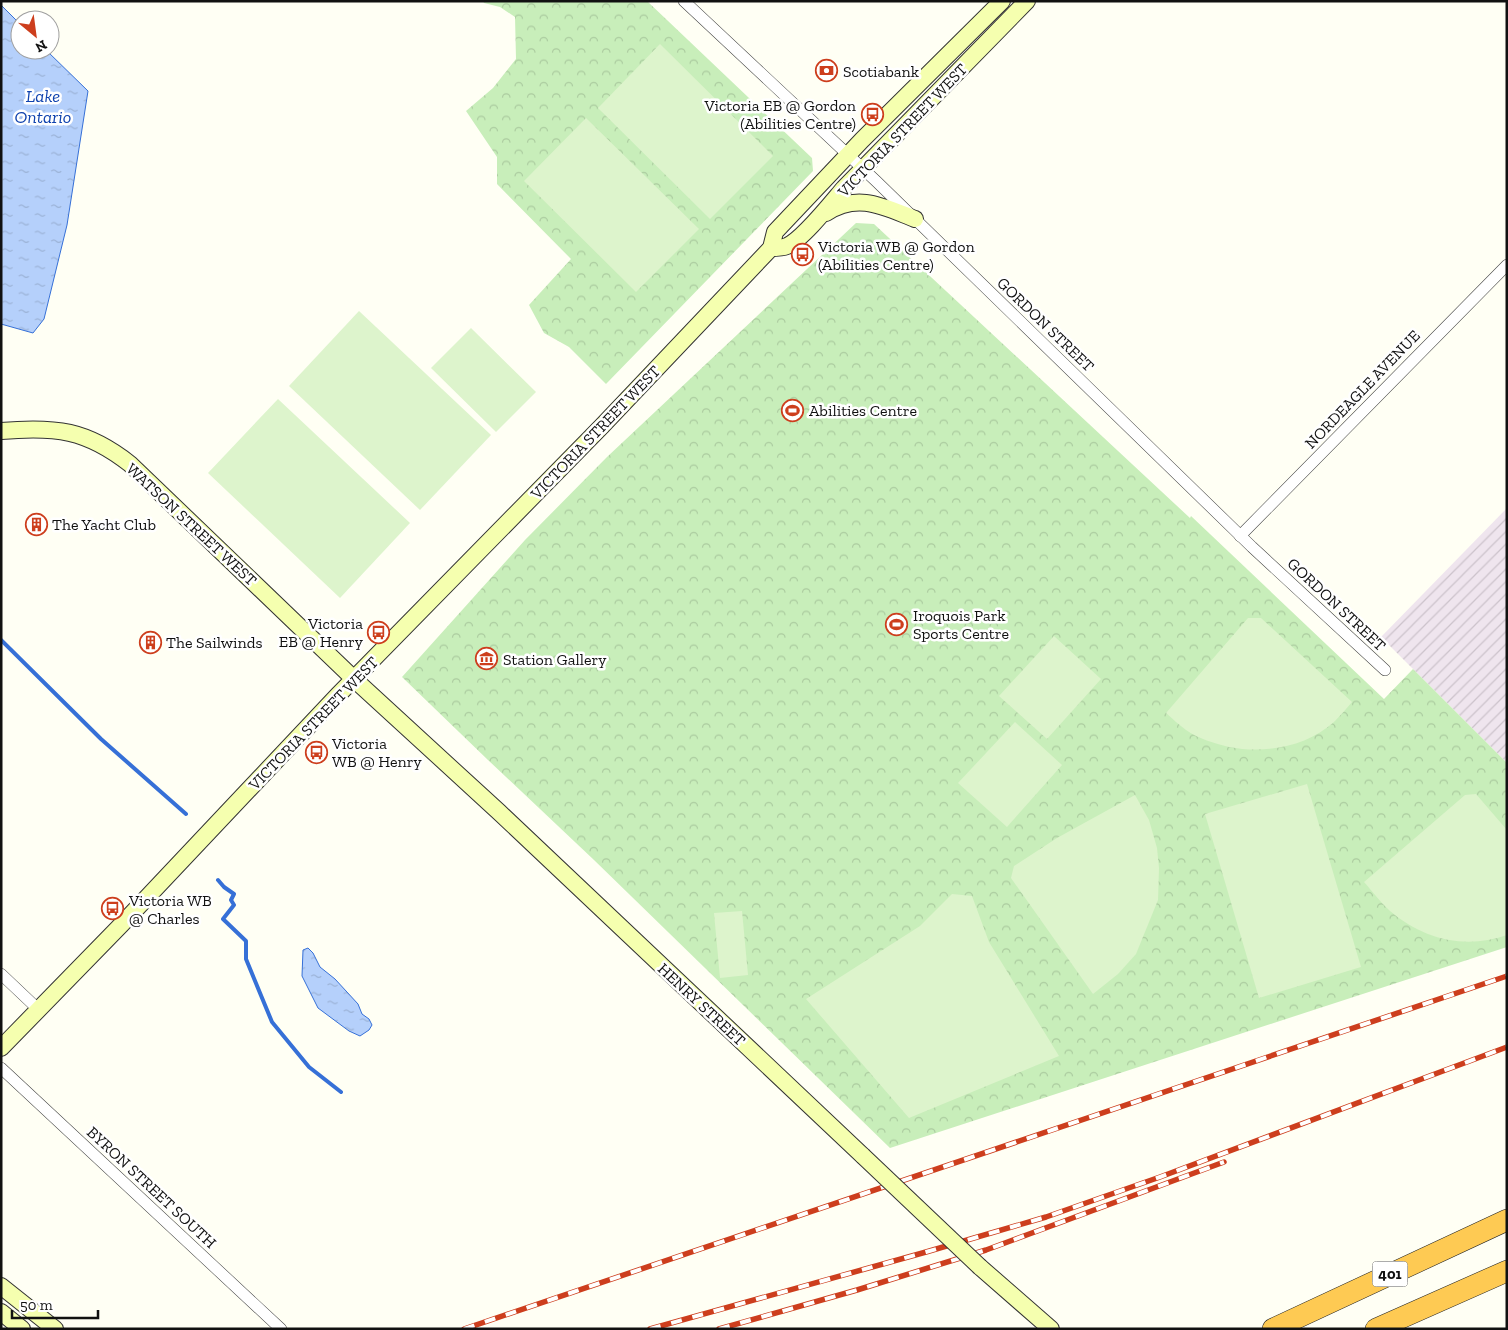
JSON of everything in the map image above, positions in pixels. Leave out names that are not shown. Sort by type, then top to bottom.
[{"type":"highway","name":"401","points":[[1273,1329],[1507,1220]]},
{"type":"highway","points":[[1376,1329],[1507,1272]]},
{"type":"highway","points":[[1391,1329],[1507,1272]]},
{"type":"main road","name":"VICTORIA STREET WEST","points":[[772,248],[773,238],[779,228],[862,140],[1002,1]]},
{"type":"main road","name":"VICTORIA STREET WEST","points":[[1,1048],[354,679],[595,433],[772,248],[788,245],[820,216],[844,188],[1027,1]]},
{"type":"main road","points":[[820,216],[836,206],[873,202],[915,219]]},
{"type":"main road","name":"WATSON STREET WEST","points":[[1,431],[39,428],[54,429],[78,434],[111,449],[155,487],[354,679]]},
{"type":"main road","name":"HENRY STREET","points":[[354,679],[499,812],[980,1266],[1050,1329]]},
{"type":"main road","points":[[1,1286],[55,1329]]},
{"type":"main road","points":[[1,1312],[22,1329]]},
{"type":"street","name":"GORDON STREET","points":[[684,1],[915,219],[1240,536],[1384,670]]},
{"type":"street","name":"NORDEAGLE AVENUE","points":[[1240,536],[1507,265]]},
{"type":"street","points":[[1,974],[39,1010]]},
{"type":"street","name":"BYRON STREET SOUTH","points":[[1,1068],[281,1329]]},
{"type":"shaded area","points":[[1507,508],[1507,763],[1381,637]]},
{"type":"green space","points":[[483,1],[647,1],[812,158],[813,171],[606,384],[569,347],[544,333],[529,305],[571,259],[497,184],[497,157],[466,111],[493,88],[516,59],[515,17],[500,7],[484,3]]},
{"type":"green space","points":[[660,44],[773,156],[710,219],[598,108]]},
{"type":"green space","points":[[586,118],[699,229],[636,292],[524,181]]},
{"type":"green space","points":[[856,223],[874,224],[1190,518],[1191,516],[1384,699],[1413,669],[1507,763],[1507,947],[890,1148],[594,860],[402,677],[525,540],[607,457]]},
{"type":"green space","points":[[359,311],[491,435],[420,510],[289,386]]},
{"type":"green space","points":[[471,328],[536,392],[496,432],[431,368]]},
{"type":"green space","points":[[278,399],[410,523],[340,598],[208,473]]},
{"type":"green space","points":[[1248,618],[1261,618],[1352,702],[1323,731],[1298,743],[1271,749],[1243,749],[1218,744],[1196,736],[1183,728],[1166,713]]},
{"type":"green space","points":[[1054,636],[1101,679],[1047,739],[999,696]]},
{"type":"green space","points":[[1015,722],[1062,765],[1007,827],[958,783]]},
{"type":"green space","points":[[1307,784],[1361,967],[1259,998],[1205,814]]},
{"type":"green space","points":[[1476,794],[1507,830],[1507,935],[1476,942],[1445,939],[1430,935],[1416,929],[1390,911],[1364,882],[1465,795]]},
{"type":"green space","points":[[1135,795],[1149,820],[1157,848],[1159,868],[1158,900],[1136,954],[1118,974],[1093,994],[1011,878],[1014,866],[1057,838]]},
{"type":"green space","points":[[952,894],[972,896],[989,942],[1059,1056],[909,1118],[806,999],[920,926]]},
{"type":"green space","points":[[742,911],[748,975],[720,978],[714,913]]},
{"type":"water","name":"Lake Ontario","points":[[1,5],[10,14],[10,60],[56,60],[88,91],[67,225],[44,319],[33,333],[1,324]]},
{"type":"water","points":[[308,948],[313,953],[320,967],[335,979],[358,1004],[362,1014],[369,1019],[372,1025],[369,1030],[360,1036],[349,1031],[318,1008],[302,976],[303,950]]},
{"type":"waterway","points":[[1,640],[101,739],[186,814]]},
{"type":"waterway","points":[[218,880],[234,894],[231,900],[234,905],[223,919],[246,941],[246,959],[272,1022],[309,1067],[341,1092]]},
{"type":"railway","points":[[464,1329],[1507,976]]},
{"type":"railway","points":[[650,1329],[1046,1217],[1160,1177],[1507,1047]]},
{"type":"railway","points":[[719,1329],[857,1290],[986,1250],[1224,1162]]},
{"type":"place","name":"Scotiabank","points":[[827,71]]},
{"type":"place","name":"Victoria EB @ Gordon (Abilities Centre)","points":[[872,114]]},
{"type":"place","name":"Victoria WB @ Gordon (Abilities Centre)","points":[[802,255]]},
{"type":"place","name":"Abilities Centre","points":[[793,410]]},
{"type":"place","name":"The Yacht Club","points":[[36,524]]},
{"type":"place","name":"Iroquois Park Sports Centre","points":[[897,624]]},
{"type":"place","name":"Victoria EB @ Henry","points":[[379,632]]},
{"type":"place","name":"The Sailwinds","points":[[150,642]]},
{"type":"place","name":"Station Gallery","points":[[487,659]]},
{"type":"place","name":"Victoria WB @ Henry","points":[[316,752]]},
{"type":"place","name":"Victoria WB @ Charles","points":[[113,909]]}]
